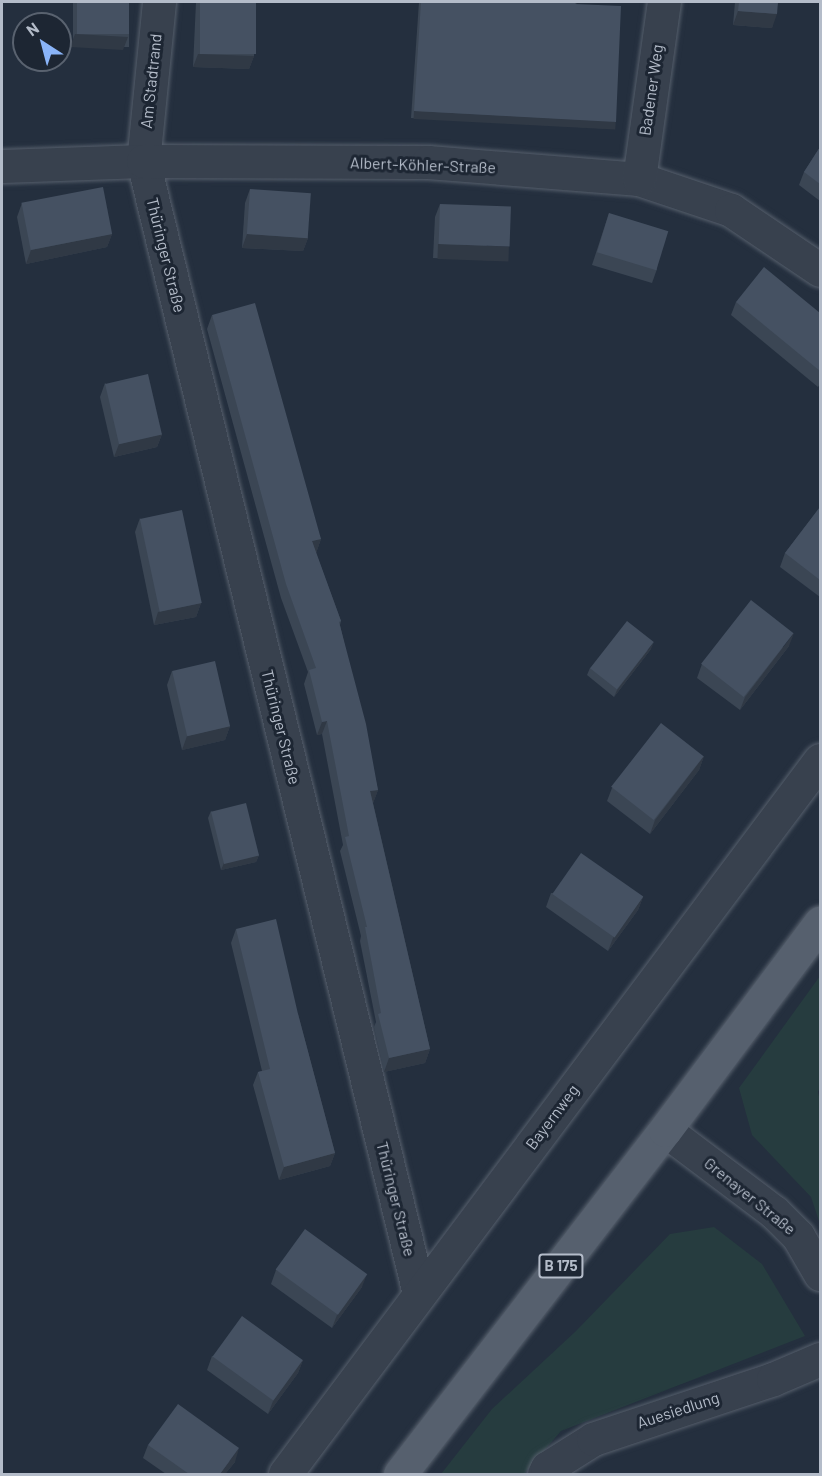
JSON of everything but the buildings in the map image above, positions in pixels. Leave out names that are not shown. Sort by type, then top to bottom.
[{"type":"main road","name":"B 175","points":[[400,1474],[665,1130],[820,923]]},
{"type":"street","name":"Am Stadtrand","points":[[143,161],[159,2]]},
{"type":"street","name":"Badener Weg","points":[[639,179],[664,2]]},
{"type":"street","name":"Albert-Köhler-Straße","points":[[2,166],[143,161],[428,162],[639,179],[731,210],[820,270]]},
{"type":"street","name":"Thüringer Straße","points":[[143,161],[419,1293]]},
{"type":"street","name":"Bayernweg","points":[[285,1474],[820,760]]},
{"type":"street","name":"Grenayer Straße","points":[[665,1130],[774,1212],[798,1236],[820,1274]]},
{"type":"street","name":"Auesiedlung","points":[[544,1474],[547,1468],[593,1439],[773,1379],[820,1359]]},
{"type":"green space","points":[[820,976],[820,1087],[818,1092],[820,1101],[820,1224],[811,1197],[752,1135],[739,1088]]},
{"type":"green space","points":[[714,1227],[762,1264],[805,1336],[561,1431],[524,1474],[441,1474],[492,1409],[576,1331],[670,1234]]}]
